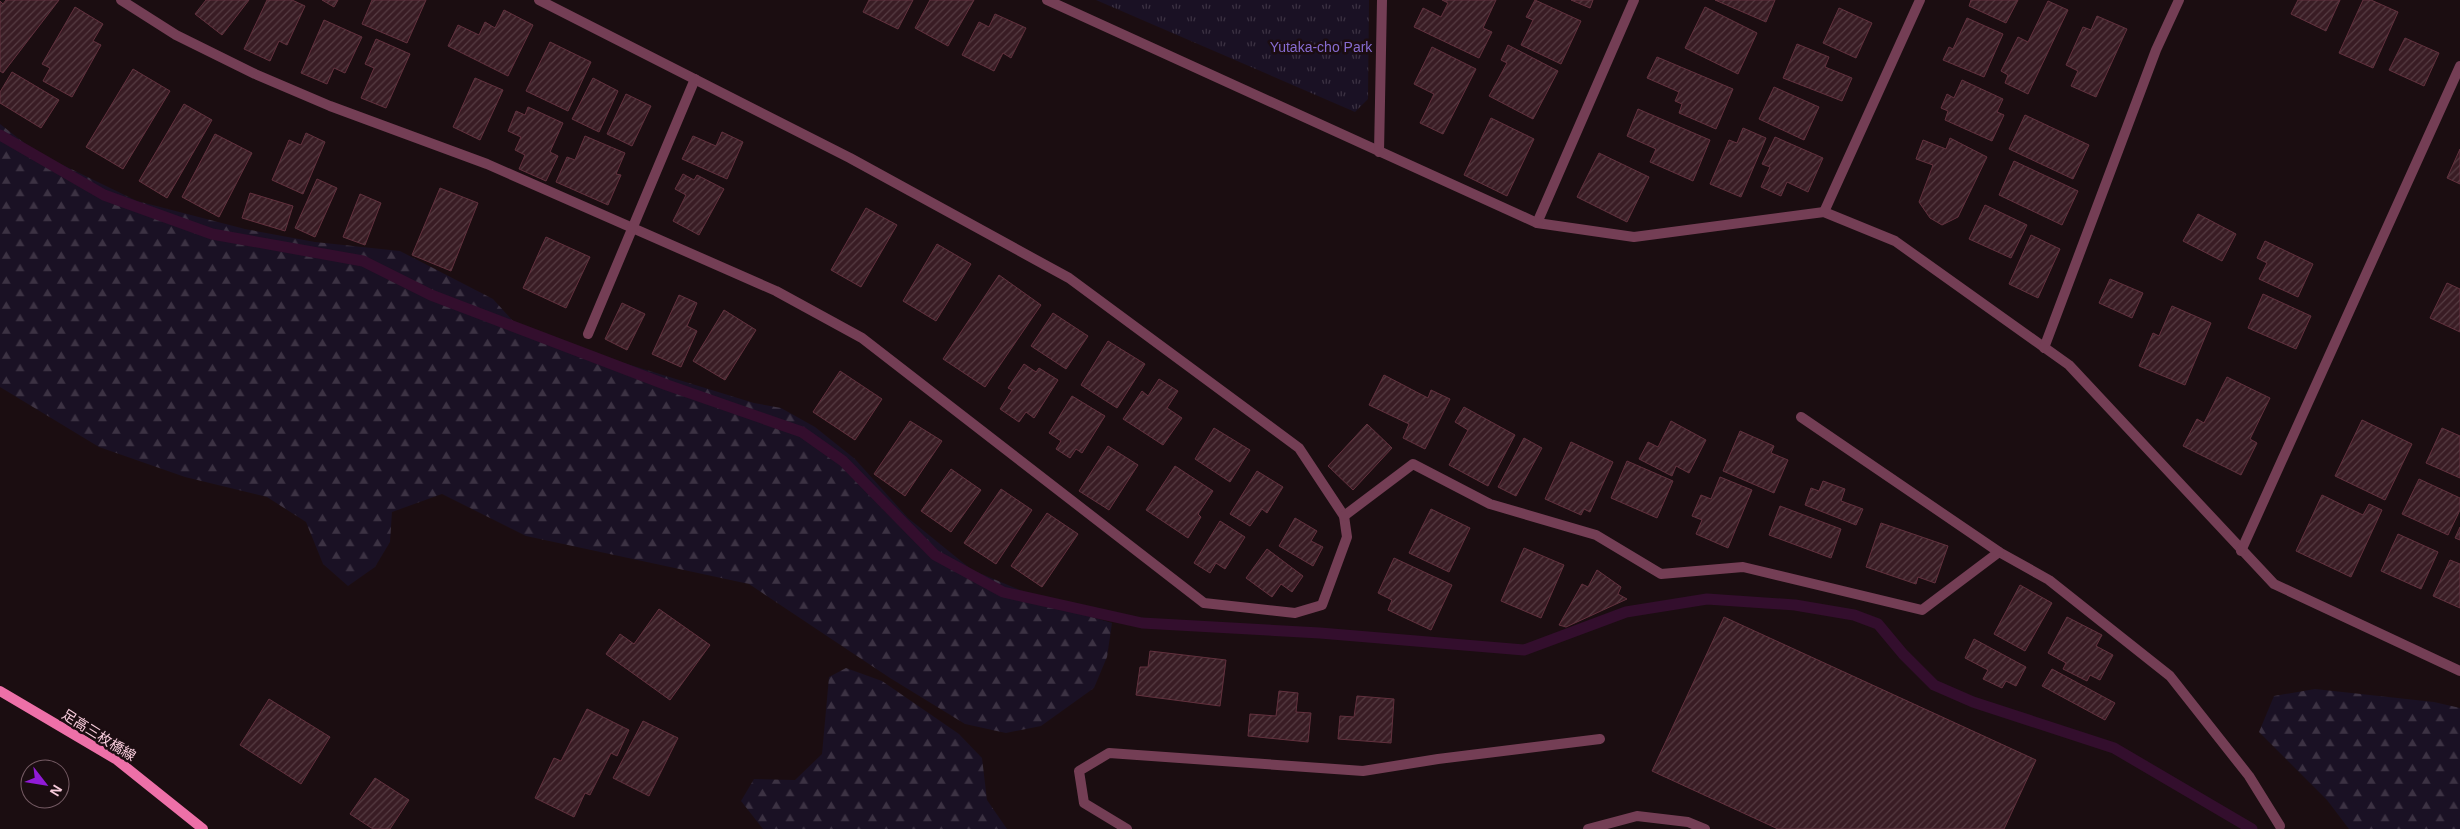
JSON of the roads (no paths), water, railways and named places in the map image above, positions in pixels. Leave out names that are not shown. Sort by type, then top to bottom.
[{"type":"main road","name":"足高三枚橋線","points":[[0,690],[117,760],[203,829]]},
{"type":"street","points":[[121,0],[176,35],[255,74],[330,106],[487,164],[776,291],[862,338],[1204,603],[1295,613],[1322,605],[1347,537],[1344,516],[1299,448],[1069,278],[850,158],[539,0]]},
{"type":"street","points":[[1047,0],[1537,223],[1634,237],[1824,212],[1895,241],[2069,365],[2241,551],[2274,584],[2460,672]]},
{"type":"street","points":[[1379,152],[1382,0]]},
{"type":"street","points":[[1537,223],[1634,0]]},
{"type":"street","points":[[1824,212],[1920,0]]},
{"type":"street","points":[[2044,348],[2156,50],[2179,0]]},
{"type":"street","points":[[2241,551],[2460,66]]},
{"type":"street","points":[[588,334],[695,79]]},
{"type":"street","points":[[1801,417],[1999,552],[2049,580],[2170,676],[2249,776],[2280,826]]},
{"type":"street","points":[[1344,516],[1413,464],[1490,504],[1596,535],[1661,574],[1743,567],[1922,610],[1999,552]]},
{"type":"street","points":[[1127,829],[1084,802],[1079,771],[1109,753],[1363,771],[1438,759],[1600,739]]},
{"type":"street","points":[[1588,829],[1637,816],[1688,822],[1705,829]]},
{"type":"waterway","points":[[0,135],[104,195],[212,234],[363,261],[431,295],[667,385],[802,432],[843,461],[935,555],[1003,592],[1142,623],[1320,633],[1524,650],[1626,612],[1707,599],[1795,605],[1854,615],[1878,624],[1903,654],[1934,685],[1973,702],[2114,748],[2252,829]]},
{"type":"park label","name":"Yutaka-cho Park","points":[[1321,47]]}]
